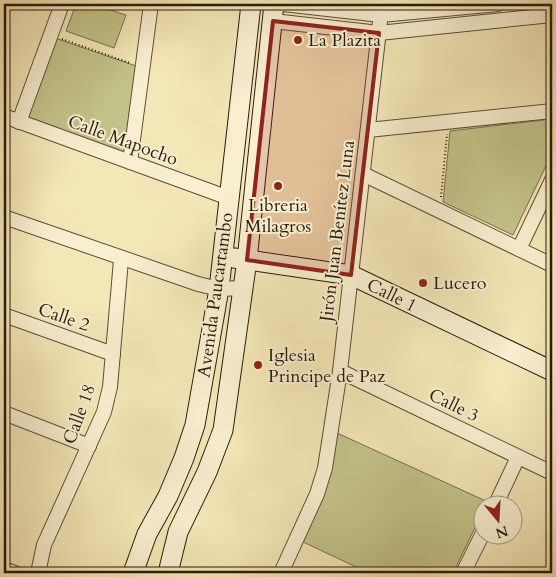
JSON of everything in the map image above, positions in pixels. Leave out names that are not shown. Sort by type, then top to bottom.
[{"type":"main road","name":"Avenida Paucartambo","points":[[133,573],[147,534],[168,496],[184,458],[195,425],[219,290],[221,257],[251,4]]},
{"type":"main road","name":"Avenida Paucartambo","points":[[168,573],[178,532],[207,472],[223,430],[247,260],[273,12]]},
{"type":"main road","name":"Calle 1","points":[[221,257],[351,275],[552,371]]},
{"type":"street","points":[[19,122],[62,4]]},
{"type":"street","points":[[130,162],[151,4]]},
{"type":"street","points":[[283,4],[382,9],[498,4]]},
{"type":"street","name":"Jirón Juan Benítez Luna","points":[[280,573],[322,480],[332,430],[382,9]]},
{"type":"street","points":[[273,12],[379,33],[552,15]]},
{"type":"street","points":[[368,130],[552,111]]},
{"type":"street","name":"Calle Mapocho","points":[[4,116],[229,198]]},
{"type":"street","points":[[362,174],[552,265]]},
{"type":"street","points":[[519,249],[552,180]]},
{"type":"street","points":[[4,217],[121,260],[219,290],[243,288]]},
{"type":"street","name":"Calle 18","points":[[38,573],[44,545],[104,412],[110,387],[121,260]]},
{"type":"street","name":"Calle 2","points":[[4,315],[113,354]]},
{"type":"street","name":"Calle 3","points":[[340,371],[552,473]]},
{"type":"street","points":[[4,413],[89,446]]},
{"type":"street","points":[[501,494],[518,457]]},
{"type":"street","points":[[463,573],[477,544]]},
{"type":"street","points":[[4,569],[15,573]]},
{"type":"path","points":[[51,35],[142,67]]},
{"type":"path","points":[[440,212],[448,121]]},
{"type":"highlighted area","points":[[273,21],[379,33],[351,275],[247,260]]},
{"type":"green space","points":[[76,4],[92,4],[126,15],[114,48],[66,31]]},
{"type":"green space","points":[[55,38],[139,67],[126,155],[27,118]]},
{"type":"green space","points":[[552,119],[552,153],[513,235],[443,202],[450,131]]},
{"type":"green space","points":[[337,433],[474,496],[474,530],[453,573],[369,573],[301,541]]},
{"type":"place","name":"La Plazita","points":[[298,40]]},
{"type":"place","name":"Libreria Milagros","points":[[278,186]]},
{"type":"place","name":"Lucero","points":[[423,283]]},
{"type":"place","name":"Iglesia Principe de Paz","points":[[258,365]]}]
